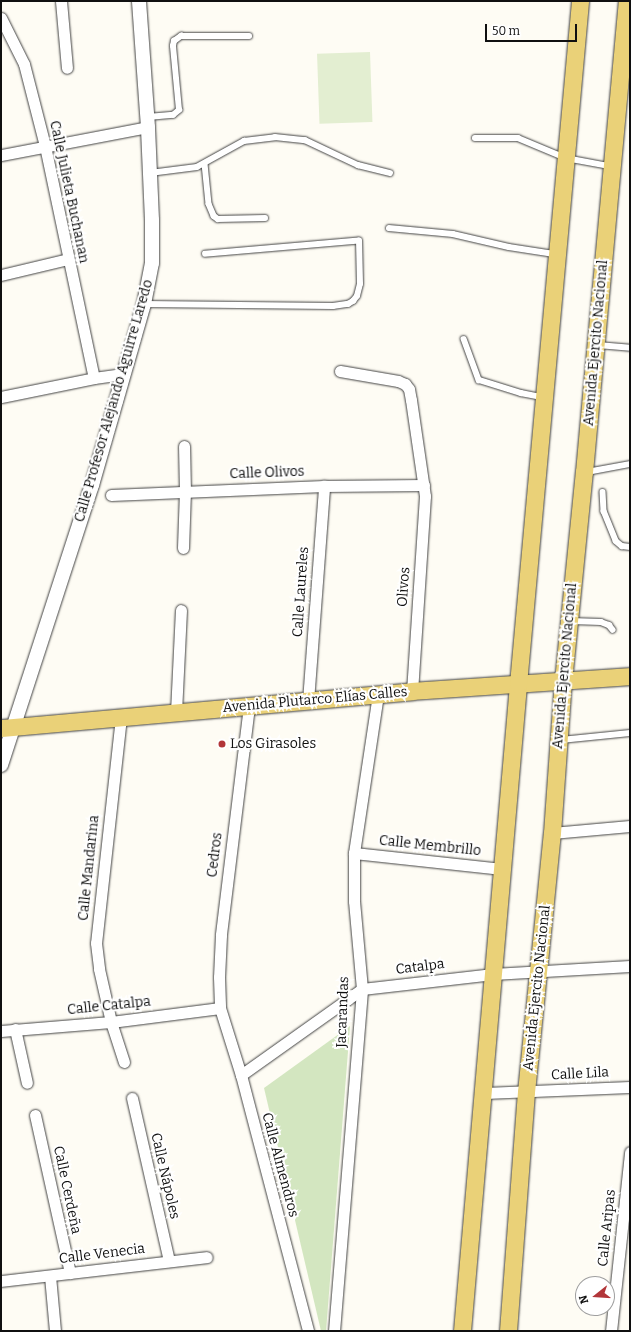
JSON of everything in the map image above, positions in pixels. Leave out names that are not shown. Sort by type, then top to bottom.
[{"type":"main road","points":[[462,1331],[484,1093],[518,684],[580,1]]},
{"type":"main road","name":"Avenida Ejercito Nacional","points":[[508,1331],[526,1092],[552,833],[563,681],[612,166],[621,101],[627,1]]},
{"type":"main road","name":"Avenida Plutarco Elías Calles","points":[[8,727],[412,691],[630,676]]},
{"type":"street","points":[[61,1],[67,68]]},
{"type":"street","name":"Calle Profesor Alejando Aguirre Laredo","points":[[1,765],[8,727],[92,485],[144,304],[152,263],[148,122],[139,1]]},
{"type":"street","name":"Calle Julieta Buchanan","points":[[1,18],[24,64],[45,146],[94,378]]},
{"type":"street","points":[[1,155],[148,122]]},
{"type":"street","points":[[1,275],[68,260]]},
{"type":"street","name":"Olivos","points":[[340,371],[383,378],[405,384],[409,390],[424,485],[412,691]]},
{"type":"street","points":[[1,397],[94,378],[123,374]]},
{"type":"street","points":[[183,548],[185,492],[184,446]]},
{"type":"street","name":"Calle Olivos","points":[[111,495],[324,486],[424,485]]},
{"type":"street","name":"Calle Laureles","points":[[308,701],[324,486]]},
{"type":"street","points":[[176,712],[181,610]]},
{"type":"street","name":"Jacarandas","points":[[334,1331],[362,989],[354,902],[354,853],[378,695]]},
{"type":"street","name":"Cedros","points":[[220,1008],[219,977],[221,935],[249,706]]},
{"type":"street","name":"Calle Mandarina","points":[[121,717],[96,943],[99,969],[111,1022],[124,1062]]},
{"type":"street","points":[[552,833],[630,826]]},
{"type":"street","name":"Calle Membrillo","points":[[354,853],[502,869]]},
{"type":"street","name":"Catalpa","points":[[241,1076],[362,989],[493,974],[630,966]]},
{"type":"street","name":"Calle Catalpa","points":[[1,1031],[111,1022],[220,1008]]},
{"type":"street","name":"Calle Almendros","points":[[220,1008],[241,1076],[308,1331]]},
{"type":"street","points":[[15,1029],[28,1083]]},
{"type":"street","name":"Calle Lila","points":[[484,1093],[630,1087]]},
{"type":"street","name":"Calle Nápoles","points":[[132,1098],[169,1261]]},
{"type":"street","name":"Calle Cerdeña","points":[[35,1114],[70,1273]]},
{"type":"street","name":"Calle Aripas","points":[[611,1331],[626,1238],[630,1152]]},
{"type":"street","name":"Calle Venecia","points":[[1,1281],[207,1257]]},
{"type":"street","points":[[50,1276],[55,1331]]},
{"type":"lane","points":[[148,122],[173,115],[179,110],[173,46],[174,41],[181,36],[249,36]]},
{"type":"lane","points":[[150,173],[184,170],[197,167],[205,164],[244,141],[275,137],[305,140],[358,165],[390,173]]},
{"type":"lane","points":[[475,138],[518,138],[566,158],[612,166]]},
{"type":"lane","points":[[205,164],[210,204],[214,216],[218,219],[265,218]]},
{"type":"lane","points":[[389,228],[453,234],[509,247],[558,254]]},
{"type":"lane","points":[[144,304],[333,306],[348,304],[353,301],[357,296],[360,284],[359,241],[206,254]]},
{"type":"lane","points":[[464,339],[479,380],[521,393],[544,397]]},
{"type":"lane","points":[[596,344],[630,348]]},
{"type":"lane","points":[[584,472],[630,464]]},
{"type":"lane","points":[[602,492],[604,511],[616,541],[622,546],[630,547]]},
{"type":"lane","points":[[569,621],[601,622],[609,626],[612,630]]},
{"type":"lane","points":[[559,740],[630,733]]},
{"type":"green space","points":[[370,52],[372,122],[319,124],[317,54]]},
{"type":"green space","points":[[350,1026],[326,1331],[321,1331],[264,1088]]},
{"type":"place","name":"Los Girasoles","points":[[222,744]]}]
